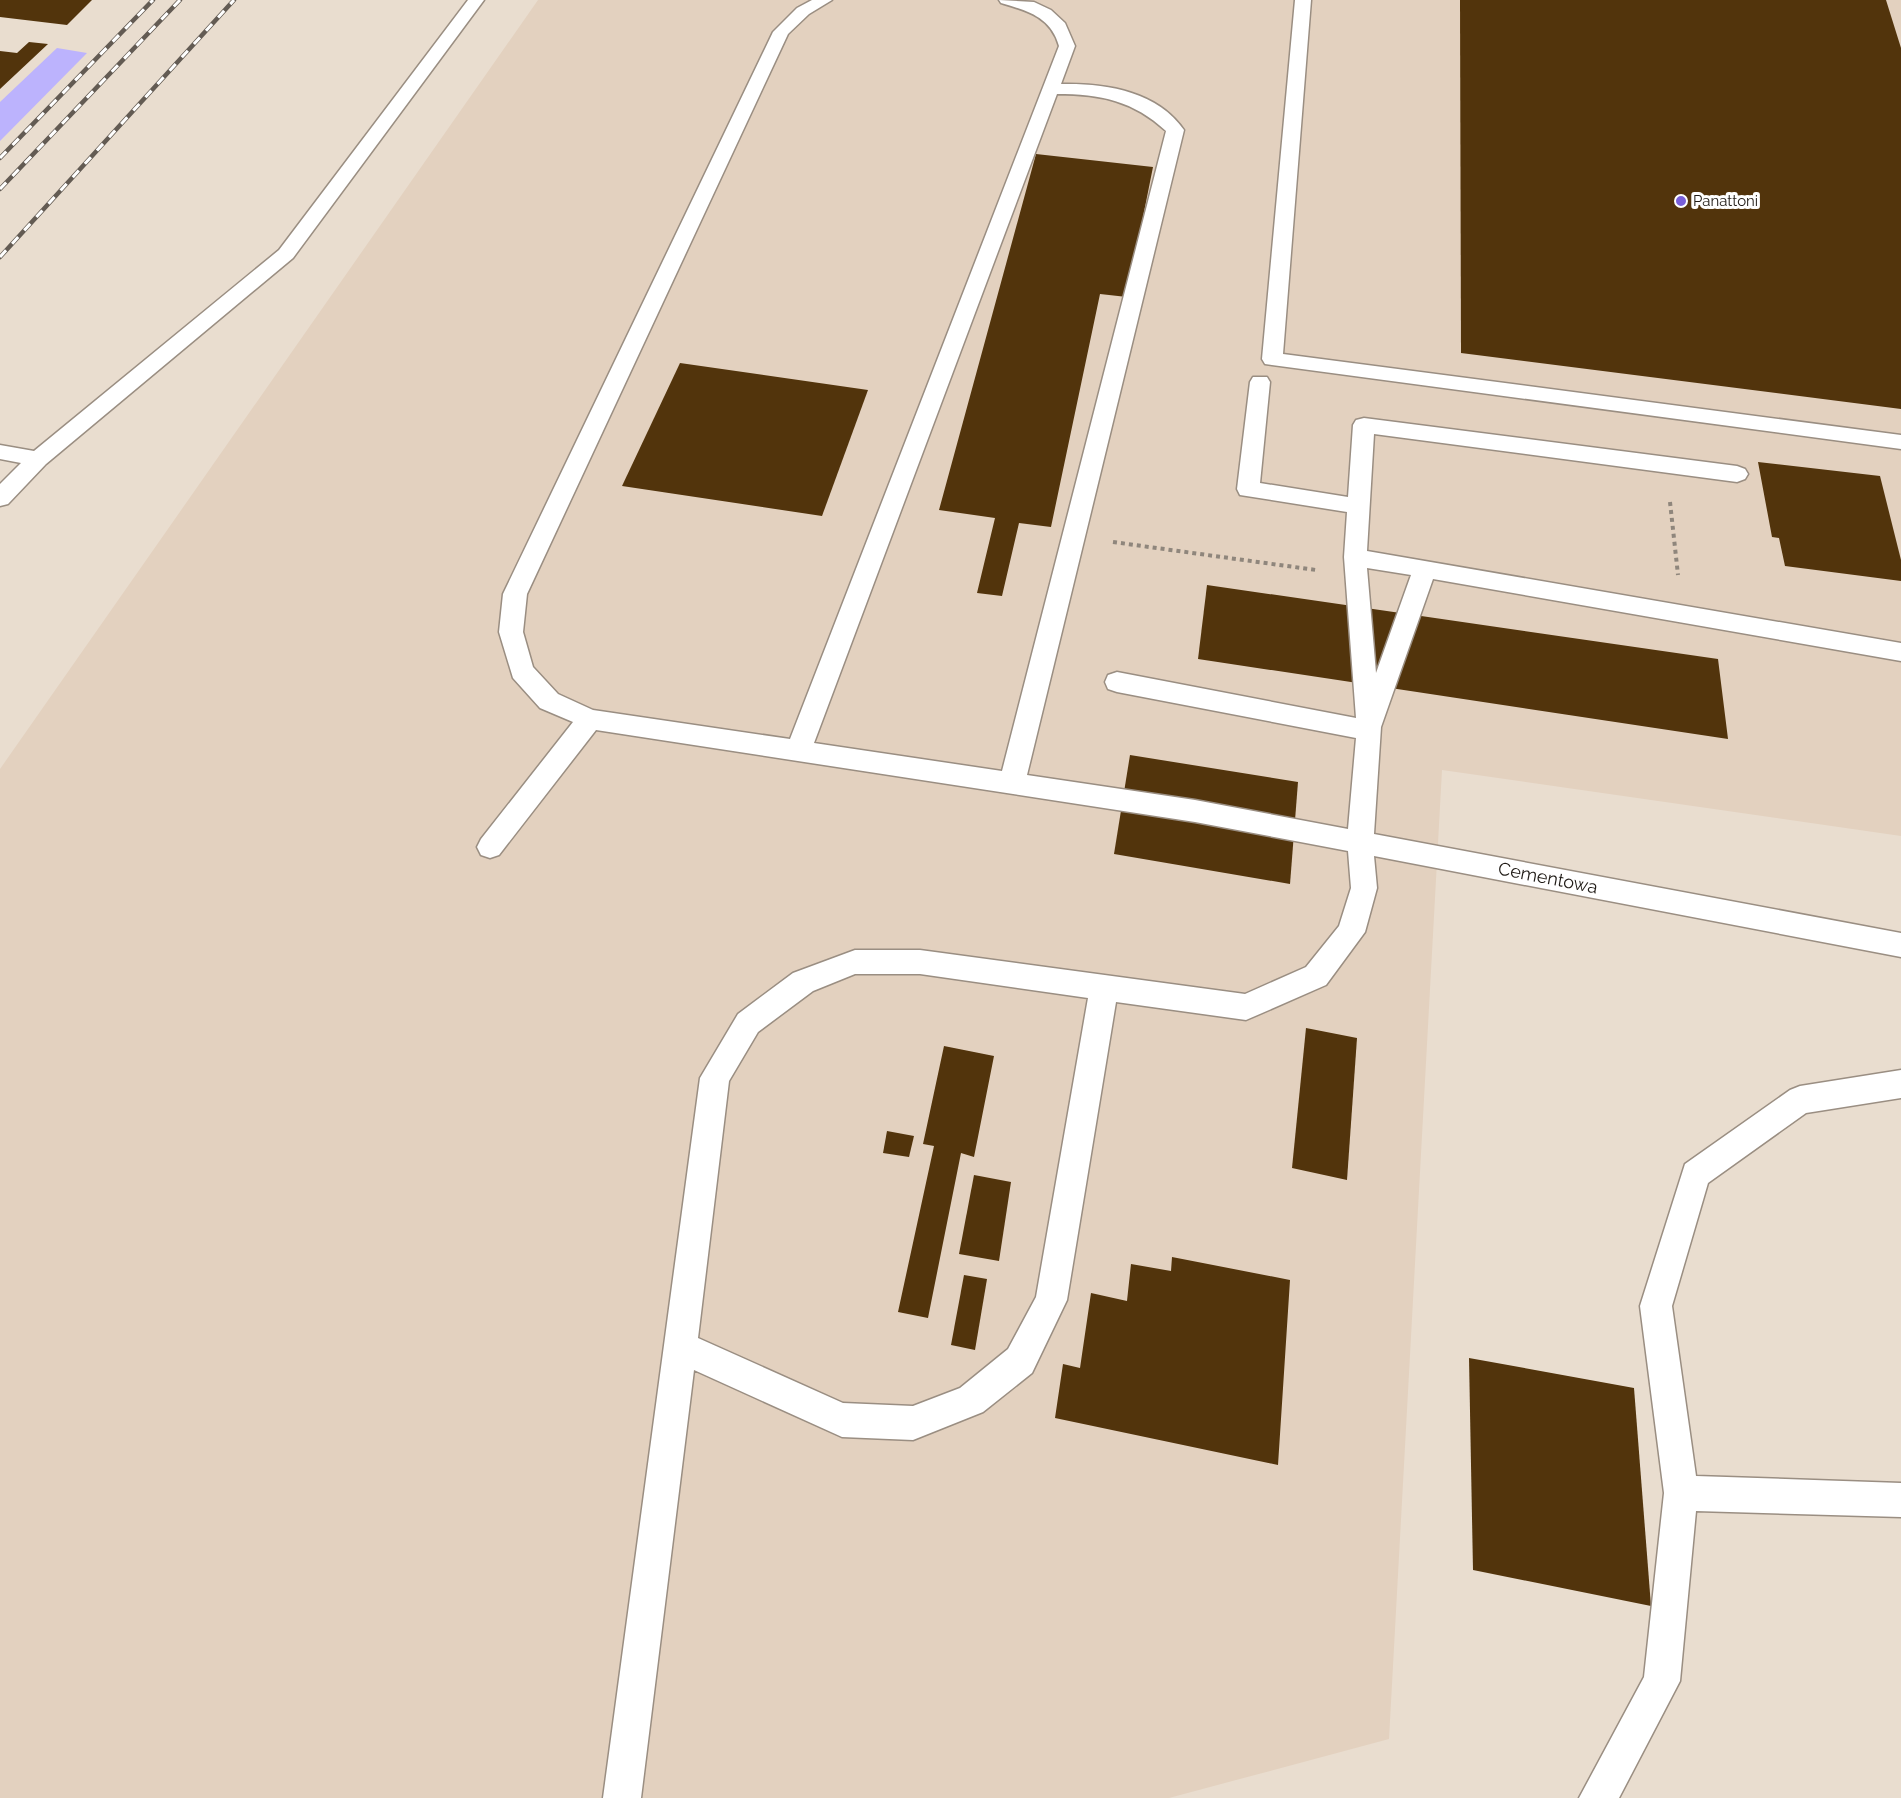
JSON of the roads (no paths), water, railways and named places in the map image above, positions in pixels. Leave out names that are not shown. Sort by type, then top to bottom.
[{"type":"lane","points":[[0,498],[38,459],[286,254],[476,0]]},
{"type":"lane","name":"Cementowa","points":[[824,0],[803,11],[781,32],[515,594],[511,632],[522,671],[549,701],[590,719],[1195,811],[1901,945]]},
{"type":"lane","points":[[798,751],[1067,46],[1064,31],[1051,16],[1007,0]]},
{"type":"lane","points":[[1303,0],[1272,359],[1901,442]]},
{"type":"lane","points":[[1012,783],[1175,130],[1158,112],[1128,96],[1090,89],[1051,89]]},
{"type":"lane","points":[[1260,382],[1248,489],[1358,506]]},
{"type":"lane","points":[[622,1798],[716,1078],[748,1023],[803,982],[855,962],[920,962],[1246,1007],[1316,976],[1351,932],[1364,888],[1360,843],[1369,731],[1356,566],[1364,425],[1737,474]]},
{"type":"lane","points":[[0,452],[38,459]]},
{"type":"lane","points":[[1356,566],[1425,569],[1901,652]]},
{"type":"lane","points":[[1369,731],[1425,569]]},
{"type":"lane","points":[[1117,682],[1369,731]]},
{"type":"lane","points":[[490,847],[590,719]]},
{"type":"lane","points":[[680,1347],[842,1420],[913,1423],[971,1400],[1020,1361],[1051,1300],[1104,988]]},
{"type":"lane","points":[[1598,1798],[1662,1681],[1681,1493],[1656,1306],[1696,1174],[1800,1100],[1901,1084]]},
{"type":"lane","points":[[1681,1493],[1901,1500]]},
{"type":"railway","points":[[0,158],[153,0]]},
{"type":"railway","points":[[0,189],[180,0]]},
{"type":"railway","points":[[0,257],[234,0]]},
{"type":"place","name":"Panattoni","points":[[1681,201]]}]
